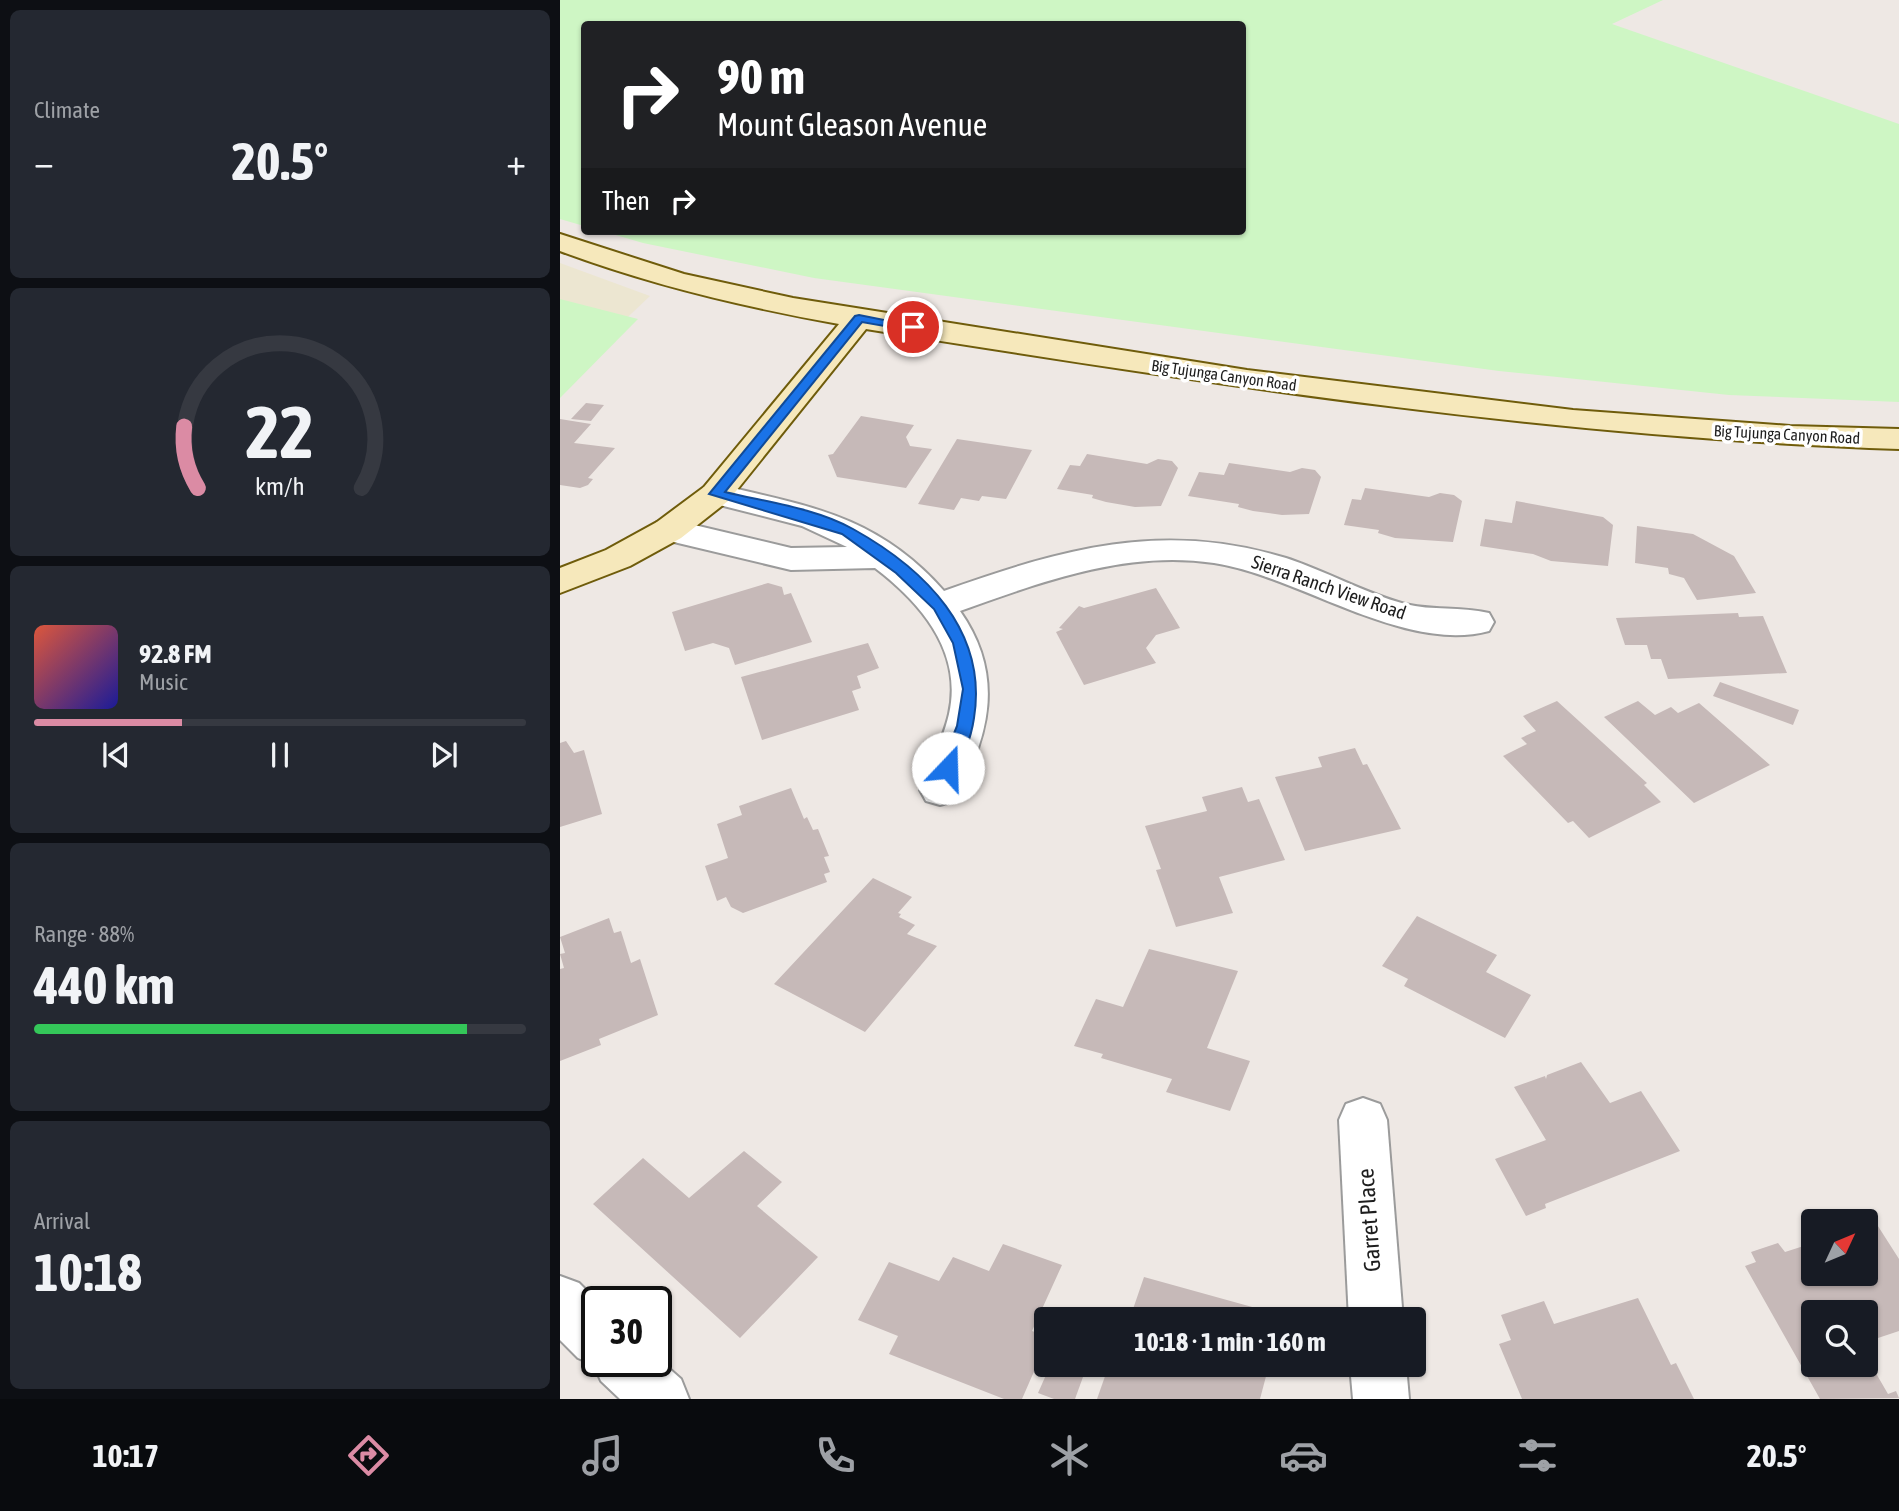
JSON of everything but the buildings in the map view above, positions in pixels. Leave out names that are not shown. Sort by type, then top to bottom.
[{"type":"street","name":"Big Tujunga Canyon Road","points":[[560,242],[608,262],[691,287],[859,318],[1127,361],[1385,397],[1644,425],[1804,437],[1899,439]]},
{"type":"street","points":[[560,581],[618,558],[669,530],[716,494],[859,318]]},
{"type":"street","points":[[716,494],[804,516],[847,531],[917,582],[939,606],[961,643],[971,689],[965,726],[940,790]]},
{"type":"street","points":[[669,530],[791,559],[883,557]]},
{"type":"street","name":"Sierra Ranch View Road","points":[[939,606],[1056,564],[1149,548],[1208,552],[1255,561],[1402,615],[1476,622]]},
{"type":"street","name":"Garret Place","points":[[1363,1120],[1375,1307]]},
{"type":"street","points":[[560,1302],[581,1323]]},
{"type":"street","points":[[637,1377],[661,1399]]},
{"type":"street","points":[[1379,1377],[1381,1399]]},
{"type":"shaded area","points":[[560,263],[650,296],[560,381]]},
{"type":"green space","points":[[560,0],[1663,0],[1612,24],[1899,124],[1899,402],[1729,395],[1499,371],[814,278],[616,235],[1246,235],[1246,21],[581,21],[581,225],[560,219]]},
{"type":"green space","points":[[560,299],[638,319],[560,398]]},
{"type":"route","points":[[913,327],[859,318],[716,494],[804,516],[847,531],[917,582],[939,606],[961,643],[971,689],[965,726],[948,768]]}]
